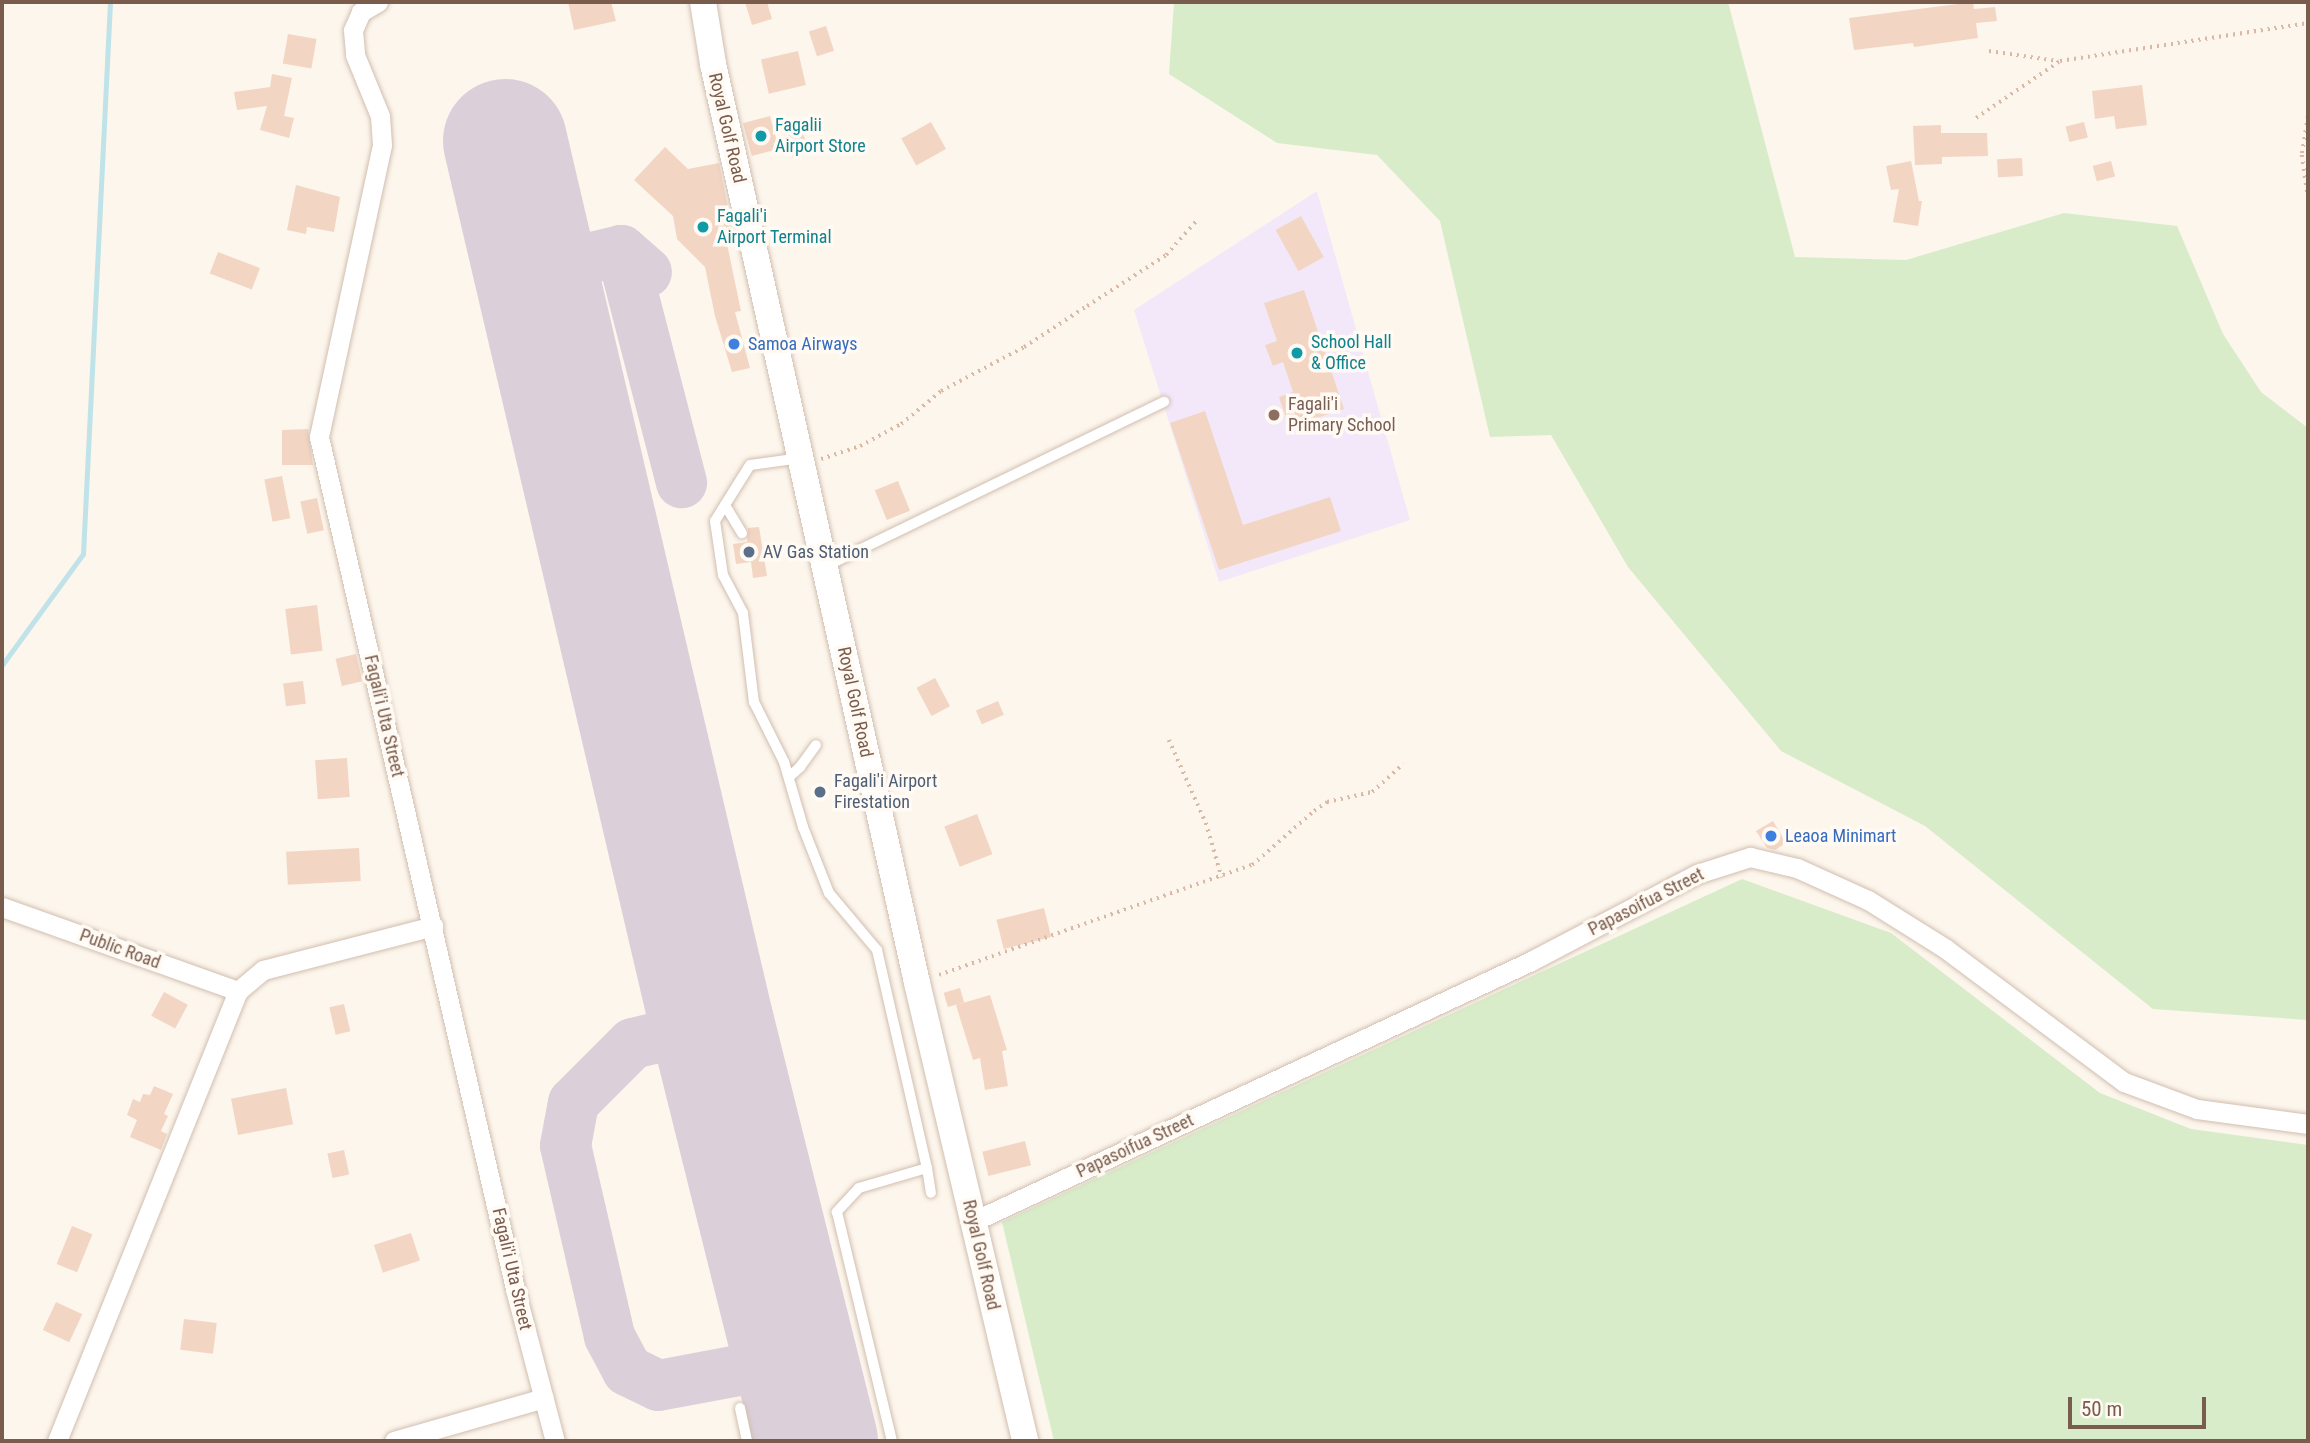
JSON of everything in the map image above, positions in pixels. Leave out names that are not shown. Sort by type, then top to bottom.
[{"type":"main road","name":"Royal Golf Road","points":[[703,2],[713,64],[917,983],[1025,1441]]},
{"type":"street","name":"Fagali'i Uta Street","points":[[378,2],[361,12],[353,30],[355,55],[380,116],[382,145],[319,438],[515,1289],[555,1441]]},
{"type":"street","name":"Papasoifua Street","points":[[974,1221],[1531,961],[1697,874],[1750,857],[1797,868],[1868,900],[1946,949],[2124,1082],[2197,1109],[2308,1124]]},
{"type":"street","name":"Public Road","points":[[2,906],[237,991]]},
{"type":"street","points":[[57,1441],[237,991],[263,970],[433,926]]},
{"type":"street","points":[[394,1441],[544,1398]]},
{"type":"lane","points":[[825,566],[1164,402]]},
{"type":"lane","points":[[802,462],[750,465],[715,520],[723,575],[743,613],[754,702],[789,777],[803,827],[829,893],[877,950],[931,1193]]},
{"type":"lane","points":[[725,505],[742,533]]},
{"type":"lane","points":[[789,777],[816,745]]},
{"type":"lane","points":[[892,1441],[837,1212],[859,1188],[927,1168]]},
{"type":"lane","points":[[740,1408],[747,1441]]},
{"type":"path","points":[[1989,51],[2060,61],[2174,41],[2308,23]]},
{"type":"path","points":[[1976,118],[2060,61]]},
{"type":"path","points":[[2308,117],[2302,155],[2308,197]]},
{"type":"path","points":[[802,462],[860,446],[901,424],[941,391],[1024,347],[1166,254],[1198,219]]},
{"type":"path","points":[[1169,740],[1206,823],[1222,878]]},
{"type":"path","points":[[917,983],[1222,878],[1265,856],[1327,802],[1372,792],[1404,764]]},
{"type":"shaded area","name":"Fagali'i Primary School","points":[[1317,191],[1410,520],[1219,582],[1134,310]]},
{"type":"green space","points":[[1174,2],[1728,2],[1795,257],[1906,260],[2064,213],[2177,226],[2223,334],[2261,392],[2308,428],[2308,1020],[2153,1009],[1925,826],[1781,751],[1628,567],[1551,435],[1490,437],[1440,221],[1377,155],[1277,143],[1169,74]]},
{"type":"green space","points":[[1742,879],[1891,933],[2100,1093],[2191,1129],[2308,1145],[2308,1441],[1054,1441],[1002,1222]]},
{"type":"building","points":[[568,2],[611,2],[616,21],[574,30]]},
{"type":"building","points":[[745,2],[767,2],[772,19],[752,25]]},
{"type":"building","points":[[1973,2],[1974,9],[1995,7],[1997,21],[1976,23],[1978,38],[1914,47],[1913,43],[1854,50],[1849,18]]},
{"type":"building","points":[[826,26],[834,51],[817,56],[809,32]]},
{"type":"building","points":[[288,34],[317,39],[311,69],[283,64]]},
{"type":"building","points":[[798,51],[806,85],[769,94],[761,60]]},
{"type":"building","points":[[272,74],[292,78],[284,116],[294,118],[289,138],[260,130],[267,106],[237,110],[234,92],[270,87]]},
{"type":"building","points":[[2142,85],[2147,125],[2116,129],[2114,116],[2095,119],[2092,91]]},
{"type":"building","name":"Fagalii Airport Store","points":[[770,116],[779,149],[752,156],[743,123]]},
{"type":"building","points":[[931,122],[946,149],[916,166],[901,138]]},
{"type":"building","points":[[2084,122],[2088,138],[2069,142],[2066,127]]},
{"type":"building","points":[[1941,125],[1941,133],[1987,133],[1988,156],[1942,157],[1942,164],[1915,165],[1913,126]]},
{"type":"building","points":[[801,130],[810,150],[793,158],[784,138]]},
{"type":"building","name":"Fagali'i Airport Terminal","points":[[665,147],[688,169],[719,163],[734,237],[726,239],[741,311],[735,312],[750,368],[732,372],[715,316],[705,267],[677,239],[673,216],[634,180]]},
{"type":"building","points":[[2022,158],[2023,176],[1998,177],[1997,159]]},
{"type":"building","points":[[1911,161],[1919,201],[1922,201],[1918,226],[1893,222],[1899,189],[1891,190],[1886,166]]},
{"type":"building","points":[[2111,161],[2115,176],[2097,181],[2093,166]]},
{"type":"building","points":[[296,185],[340,197],[334,232],[307,227],[306,234],[287,230]]},
{"type":"building","points":[[1301,216],[1324,257],[1298,271],[1276,230]]},
{"type":"building","points":[[218,252],[260,268],[252,290],[210,273]]},
{"type":"building","name":"School Hall & Office","points":[[1304,290],[1344,409],[1289,427],[1279,397],[1293,392],[1283,362],[1273,366],[1265,345],[1277,341],[1264,303]]},
{"type":"building","points":[[1205,411],[1243,525],[1330,497],[1341,531],[1219,570],[1170,423]]},
{"type":"building","points":[[308,429],[313,465],[282,465],[282,430]]},
{"type":"building","points":[[282,476],[290,518],[273,522],[264,479]]},
{"type":"building","points":[[898,481],[910,511],[887,520],[875,490]]},
{"type":"building","points":[[317,498],[324,530],[307,534],[300,502]]},
{"type":"building","name":"AV Gas Station","points":[[759,527],[767,576],[753,578],[751,562],[736,564],[733,544],[747,542],[748,528]]},
{"type":"building","points":[[317,605],[323,651],[291,655],[285,609]]},
{"type":"building","points":[[356,654],[362,681],[342,686],[336,659]]},
{"type":"building","points":[[935,678],[950,706],[931,716],[916,688]]},
{"type":"building","points":[[303,681],[306,704],[286,706],[283,683]]},
{"type":"building","points":[[998,701],[1004,715],[982,724],[976,710]]},
{"type":"building","points":[[347,758],[350,797],[318,799],[315,760]]},
{"type":"building","points":[[977,814],[992,854],[960,867],[944,827]]},
{"type":"building","name":"Leaoa Minimart","points":[[1773,821],[1786,843],[1775,850],[1767,848],[1756,831]]},
{"type":"building","points":[[359,848],[361,881],[288,885],[286,852]]},
{"type":"building","points":[[1044,908],[1051,937],[1004,949],[996,920]]},
{"type":"building","points":[[960,988],[964,1002],[948,1007],[944,993]]},
{"type":"building","points":[[164,992],[188,1005],[175,1029],[151,1016]]},
{"type":"building","points":[[990,995],[1007,1050],[1002,1051],[1008,1086],[985,1090],[980,1058],[973,1060],[956,1005]]},
{"type":"building","points":[[344,1004],[350,1031],[336,1035],[329,1007]]},
{"type":"building","points":[[154,1086],[173,1094],[164,1114],[168,1116],[161,1131],[167,1134],[161,1150],[130,1137],[137,1120],[127,1115],[133,1099],[140,1102],[143,1094],[150,1095]]},
{"type":"building","points":[[286,1088],[293,1124],[238,1135],[231,1099]]},
{"type":"building","points":[[1025,1141],[1031,1165],[988,1176],[982,1152]]},
{"type":"building","points":[[344,1150],[349,1174],[333,1178],[327,1154]]},
{"type":"building","points":[[72,1226],[92,1234],[77,1272],[57,1264]]},
{"type":"building","points":[[411,1233],[420,1261],[383,1273],[374,1245]]},
{"type":"building","points":[[56,1302],[82,1314],[69,1342],[43,1330]]},
{"type":"building","points":[[184,1319],[217,1323],[213,1354],[180,1350]]},
{"type":"waterway","points":[[2,665],[83,554],[110,2]]},
{"type":"taxiway","points":[[621,250],[681,482]]},
{"type":"taxiway","points":[[536,270],[621,250],[646,272]]},
{"type":"taxiway","points":[[712,1024],[632,1043],[573,1102],[565,1145],[609,1336],[627,1370],[658,1385],[797,1359]]},
{"type":"runway","points":[[505,141],[712,1024],[816,1441]]},
{"type":"place","name":"Fagalii Airport Store","points":[[761,136]]},
{"type":"place","name":"Fagali'i Airport Terminal","points":[[703,227]]},
{"type":"place","name":"Samoa Airways","points":[[734,344]]},
{"type":"place","name":"School Hall & Office","points":[[1297,353]]},
{"type":"place","name":"Fagali'i Primary School","points":[[1274,415]]},
{"type":"place","name":"AV Gas Station","points":[[749,552]]},
{"type":"place","name":"Fagali'i Airport Firestation","points":[[820,792]]},
{"type":"place","name":"Leaoa Minimart","points":[[1771,836]]}]
